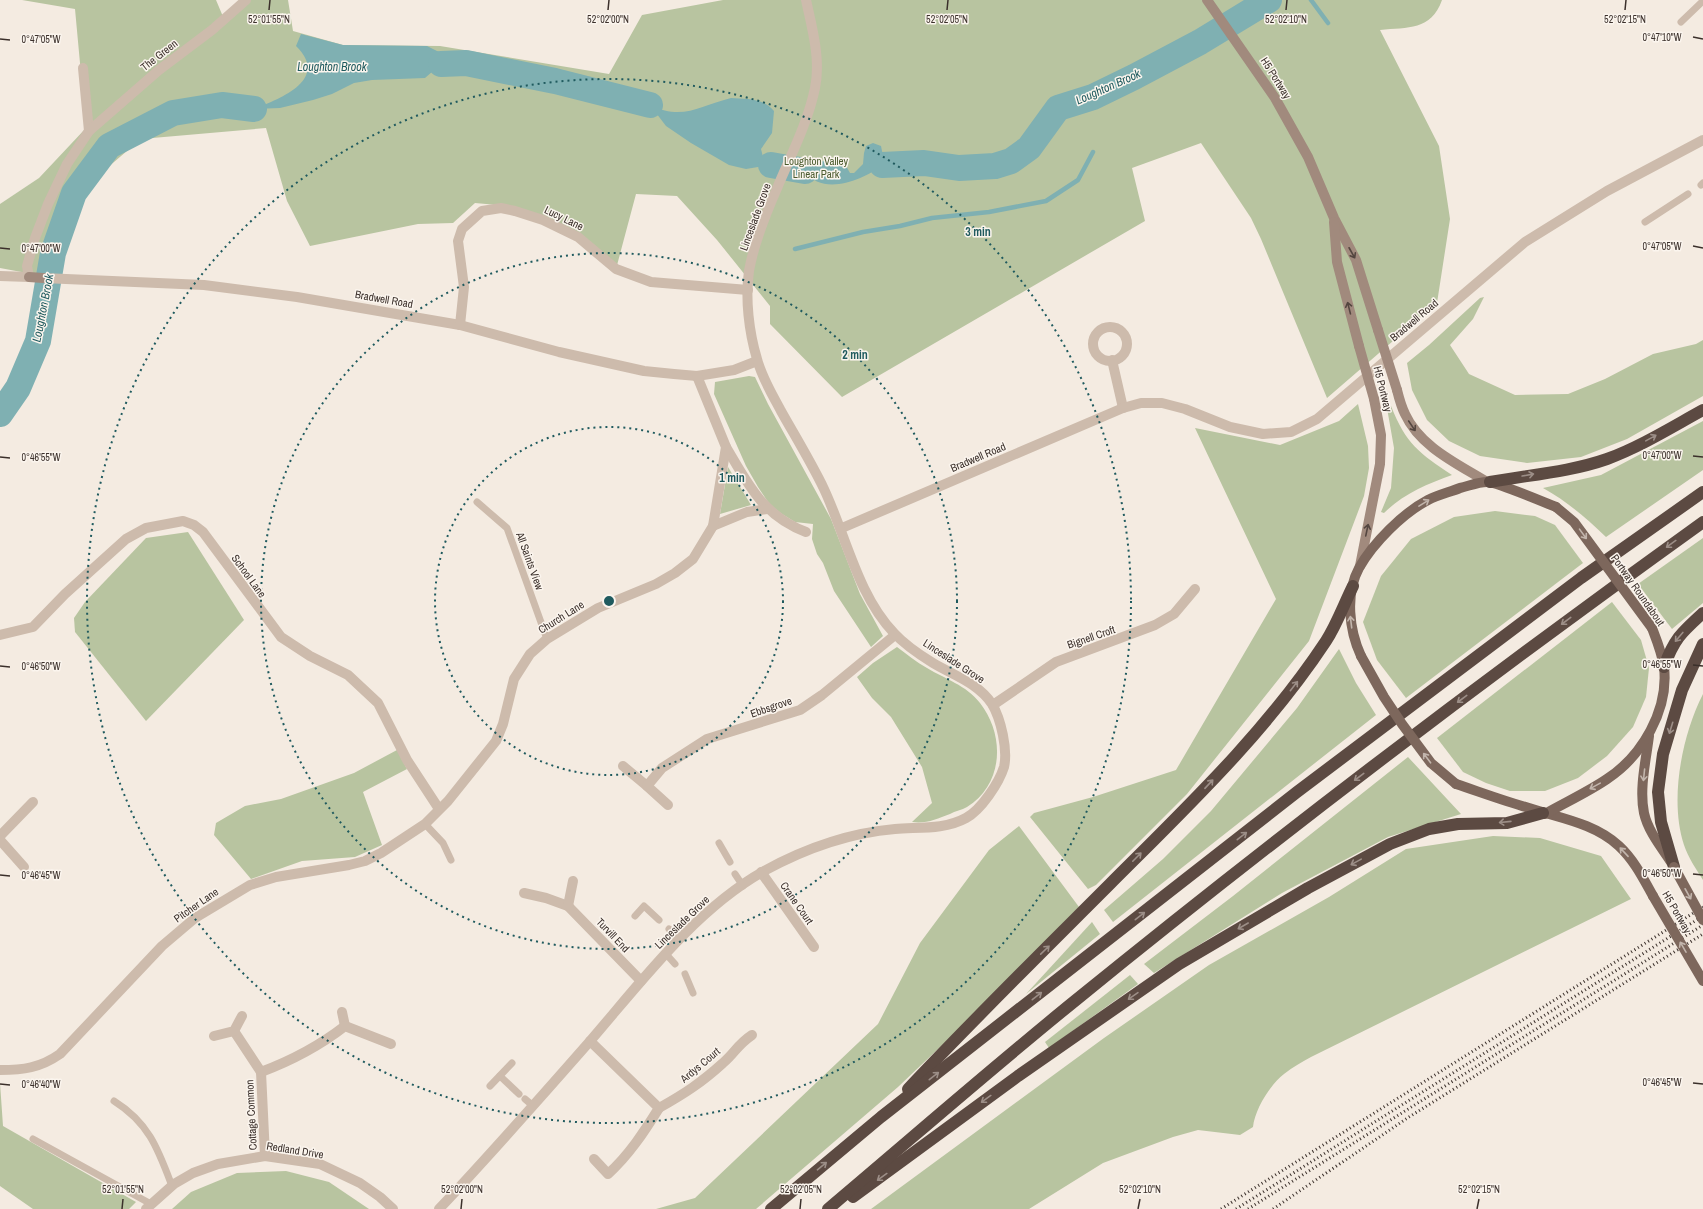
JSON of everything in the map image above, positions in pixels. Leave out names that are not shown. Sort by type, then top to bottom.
[{"type":"highway","points":[[1489,482],[1579,467],[1607,459],[1638,445],[1703,410]]},
{"type":"highway","points":[[771,1209],[881,1117],[1303,787],[1582,578],[1703,492]]},
{"type":"highway","points":[[828,1209],[1069,1006],[1305,818],[1594,600],[1703,522]]},
{"type":"highway","points":[[881,1117],[976,1016],[1182,813],[1244,747],[1296,683],[1327,640],[1353,586]]},
{"type":"highway","points":[[1664,667],[1672,644],[1686,628],[1703,614]]},
{"type":"highway","points":[[1674,867],[1661,822],[1658,792],[1659,784],[1663,754],[1682,690],[1703,644]]},
{"type":"highway","points":[[837,1209],[1018,1076],[1178,964],[1308,888],[1390,844],[1429,829],[1458,824],[1507,823],[1544,813]]},
{"type":"main road","name":"Portway Roundabout","points":[[1489,482],[1556,507],[1574,522],[1652,628],[1660,649],[1664,667],[1662,694],[1649,736],[1626,763],[1608,779],[1544,813]]},
{"type":"main road","points":[[1489,482],[1446,493],[1429,500],[1392,526],[1359,568],[1353,586],[1350,619],[1355,645],[1360,656],[1384,697],[1431,763],[1456,784],[1544,813]]},
{"type":"main road","name":"H5 Portway","points":[[1649,736],[1643,792],[1644,814],[1654,837],[1674,867],[1703,920]]},
{"type":"main road","name":"H5 Portway","points":[[1544,813],[1585,825],[1618,845],[1635,863],[1703,981]]},
{"type":"street","name":"The Green","points":[[29,277],[27,266],[35,238],[48,204],[67,164],[89,130],[158,70],[212,30],[246,0]]},
{"type":"street","name":"Linceslade Grove","points":[[440,1209],[525,1099],[590,1041],[641,981],[711,908],[761,872],[798,854],[854,836],[893,829],[939,827],[967,818],[988,798],[1004,765],[1004,737],[993,705],[970,683],[930,661],[895,635],[870,602],[842,528],[822,485],[766,383],[757,361],[750,328],[748,290],[749,272],[756,241],[777,187],[800,136],[815,88],[815,38],[806,0]]},
{"type":"street","name":"H5 Portway","points":[[1208,0],[1275,98],[1308,157],[1334,218],[1356,260],[1405,415],[1419,436],[1433,448],[1489,482]]},
{"type":"street","points":[[83,68],[89,130]]},
{"type":"street","name":"Bradwell Road","points":[[842,528],[1123,408],[1141,403],[1162,403],[1230,427],[1263,434],[1292,432],[1317,418],[1525,242],[1608,191],[1703,140]]},
{"type":"street","name":"Lucy Lane","points":[[460,325],[464,287],[458,241],[462,229],[482,211],[500,208],[543,220],[578,237],[616,269],[651,282],[748,290]]},
{"type":"street","name":"H5 Portway","points":[[1334,218],[1337,262],[1374,399],[1381,435],[1380,464],[1359,568]]},
{"type":"street","name":"Bradwell Road","points":[[0,276],[204,285],[297,297],[460,325],[559,352],[644,371],[697,376],[734,370],[757,361]]},
{"type":"street","points":[[1112,360],[1123,408]]},
{"type":"street","points":[[697,376],[726,447],[741,472],[767,509],[789,526],[806,532]]},
{"type":"street","name":"Church Lane","points":[[439,809],[496,741],[504,724],[514,679],[530,654],[547,639],[598,608],[656,584],[693,560],[713,526],[726,447]]},
{"type":"street","points":[[713,526],[747,512],[767,509]]},
{"type":"street","name":"School Lane","points":[[0,635],[33,627],[65,594],[126,539],[146,528],[177,520],[189,522],[203,532],[281,637],[310,656],[348,675],[378,703],[407,760],[439,809]]},
{"type":"street","name":"Bignell Croft","points":[[993,705],[1056,662],[1155,626],[1174,614],[1195,590]]},
{"type":"street","name":"Ebbsgrove","points":[[646,786],[662,768],[707,739],[800,710],[822,696],[895,635]]},
{"type":"street","points":[[623,766],[668,806]]},
{"type":"street","points":[[0,836],[33,802]]},
{"type":"street","name":"Pitcher Lane","points":[[0,1070],[28,1070],[40,1067],[60,1054],[162,946],[195,918],[241,889],[276,877],[365,861],[382,853],[425,824],[439,809]]},
{"type":"street","points":[[0,840],[24,867]]},
{"type":"street","name":"Crane Court","points":[[761,872],[814,947]]},
{"type":"street","points":[[568,906],[573,881]]},
{"type":"street","name":"Turvill End","points":[[524,893],[546,898],[568,906],[641,981]]},
{"type":"street","points":[[342,1012],[345,1026],[391,1044]]},
{"type":"street","points":[[214,1036],[234,1031],[242,1016]]},
{"type":"street","name":"Cottage Common","points":[[261,1072],[291,1061],[322,1044],[345,1026]]},
{"type":"street","name":"Cottage Common","points":[[234,1031],[261,1072],[265,1156]]},
{"type":"street","name":"Ardys Court","points":[[594,1159],[608,1174],[622,1162],[640,1139],[659,1108],[694,1088],[725,1062],[740,1043],[752,1035]]},
{"type":"street","points":[[590,1041],[659,1108]]},
{"type":"street","name":"Redland Drive","points":[[149,1207],[172,1186],[193,1173],[218,1164],[265,1156],[320,1164],[360,1183],[380,1197],[393,1209]]},
{"type":"lane","points":[[1680,22],[1703,1]]},
{"type":"lane","points":[[1645,222],[1688,194]]},
{"type":"lane","name":"All Saints View","points":[[477,502],[507,528],[547,639]]},
{"type":"lane","points":[[425,824],[443,843],[451,860]]},
{"type":"lane","points":[[719,843],[730,862]]},
{"type":"lane","points":[[735,874],[743,886]]},
{"type":"lane","points":[[635,916],[644,906],[659,920]]},
{"type":"lane","points":[[669,929],[681,939]]},
{"type":"lane","points":[[666,954],[675,964]]},
{"type":"lane","points":[[685,974],[693,994]]},
{"type":"lane","points":[[490,1086],[512,1063]]},
{"type":"lane","points":[[500,1076],[525,1099]]},
{"type":"lane","points":[[114,1101],[125,1108],[145,1127],[154,1140],[172,1186]]},
{"type":"lane","points":[[33,1139],[149,1207]]},
{"type":"green space","name":"Loughton Valley Linear Park","points":[[22,0],[216,0],[224,19],[246,0],[288,0],[293,31],[343,45],[440,46],[609,74],[642,15],[723,0],[1205,0],[1219,26],[1203,40],[1225,28],[1207,0],[1442,0],[1432,17],[1417,26],[1380,30],[1439,146],[1450,219],[1437,303],[1327,398],[1251,218],[1201,143],[1132,168],[1145,221],[842,397],[770,324],[770,306],[717,240],[677,196],[636,194],[616,269],[578,237],[497,205],[475,203],[453,223],[418,224],[310,246],[287,201],[266,128],[141,139],[80,191],[59,279],[0,268],[0,204],[39,178],[86,128],[75,9]]},
{"type":"green space","points":[[1484,297],[1473,319],[1450,345],[1469,374],[1515,395],[1568,394],[1605,379],[1653,354],[1696,344],[1703,340],[1703,396],[1627,439],[1581,457],[1527,463],[1480,456],[1449,441],[1427,420],[1412,390],[1407,363],[1480,298]]},
{"type":"green space","points":[[749,376],[755,377],[768,404],[831,519],[860,594],[883,636],[871,647],[834,591],[823,563],[817,554],[812,539],[813,524],[795,522],[770,505],[746,466],[714,394],[715,382]]},
{"type":"green space","points":[[1358,404],[1368,446],[1369,468],[1364,496],[1309,641],[1187,794],[1096,885],[1088,889],[1030,817],[1034,813],[1093,797],[1176,770],[1276,599],[1195,428],[1280,445],[1339,421]]},
{"type":"green space","points":[[1391,406],[1402,430],[1408,439],[1422,454],[1452,475],[1407,495],[1384,513],[1381,512],[1391,488],[1394,448],[1387,408]]},
{"type":"green space","points":[[1703,421],[1703,470],[1606,537],[1561,499],[1543,488],[1601,475]]},
{"type":"green space","points":[[728,467],[751,505],[720,514]]},
{"type":"green space","points":[[1495,511],[1535,516],[1555,525],[1583,563],[1406,698],[1377,660],[1363,622],[1381,576],[1411,539],[1454,517]]},
{"type":"green space","points":[[188,532],[244,620],[146,721],[75,632],[74,618],[85,602],[146,538]]},
{"type":"green space","points":[[1703,538],[1703,603],[1672,629],[1638,584]]},
{"type":"green space","points":[[1612,602],[1641,640],[1649,668],[1646,697],[1633,727],[1607,756],[1578,778],[1545,791],[1510,791],[1486,783],[1463,772],[1437,738]]},
{"type":"green space","points":[[897,647],[919,663],[968,691],[980,703],[988,716],[994,730],[997,744],[997,758],[994,772],[988,786],[979,797],[965,808],[927,822],[912,822],[932,803],[922,767],[891,717],[872,698],[857,677],[873,663]]},
{"type":"green space","points":[[1339,649],[1356,683],[1376,715],[1113,922],[1104,910],[1163,859],[1211,811],[1297,708]]},
{"type":"green space","points":[[1703,694],[1703,880],[1684,845],[1678,808],[1678,788],[1680,768],[1689,729]]},
{"type":"green space","points":[[397,750],[407,769],[363,792],[382,845],[355,857],[302,861],[251,879],[214,835],[216,823],[245,806],[281,799],[354,773]]},
{"type":"green space","points":[[1408,757],[1461,814],[1388,837],[1282,893],[1154,973],[1144,964],[1233,896]]},
{"type":"green space","points":[[1019,826],[1079,907],[977,1012],[898,1087],[756,1209],[656,1209],[695,1198],[878,1024],[920,943],[989,850]]},
{"type":"green space","points":[[1493,836],[1540,838],[1601,856],[1631,899],[1311,1057],[1284,1074],[1274,1084],[1260,1105],[1253,1127],[1240,1135],[1198,1130],[1173,1137],[1103,1163],[1029,1209],[871,1209],[1104,1038],[1209,965],[1329,897],[1406,849]]},
{"type":"green space","points":[[1092,922],[1100,934],[1026,994]]},
{"type":"green space","points":[[1130,975],[1138,984],[1049,1048],[1045,1042]]},
{"type":"green space","points":[[0,1083],[3,1126],[136,1202],[129,1209],[33,1209],[0,1186]]},
{"type":"green space","points":[[286,1171],[329,1182],[369,1209],[172,1209],[191,1192],[237,1173]]},
{"type":"water","name":"Loughton Brook","points":[[301,34],[343,45],[427,46],[439,52],[441,64],[425,78],[372,80],[354,83],[332,94],[313,100],[280,108],[254,109],[289,93],[305,78],[308,68],[305,58],[296,46]]},
{"type":"water","points":[[731,98],[760,101],[774,111],[772,133],[761,149],[763,157],[771,160],[771,165],[746,169],[729,165],[691,143],[666,126],[650,105],[662,110],[682,112]]},
{"type":"water","points":[[873,143],[881,146],[883,156],[882,165],[865,176],[843,183],[832,184],[822,183],[812,179],[805,171],[824,161],[833,160],[845,164],[850,173],[854,173],[863,164],[866,146]]},
{"type":"waterway","name":"Loughton Brook","points":[[882,165],[924,163],[959,168],[995,166],[1011,161],[1029,148],[1058,108],[1093,97],[1134,77],[1200,42],[1269,0]]},
{"type":"waterway","points":[[1311,0],[1328,23]]},
{"type":"waterway","name":"Loughton Brook","points":[[441,64],[466,63],[555,81],[650,105]]},
{"type":"waterway","name":"Loughton Brook","points":[[0,414],[18,388],[38,341],[53,253],[74,193],[109,146],[173,113],[222,105],[254,109]]},
{"type":"waterway","points":[[795,249],[863,232],[900,226],[932,218],[989,212],[1046,201],[1078,180],[1093,152]]},
{"type":"waterway","name":"Loughton Brook","points":[[771,165],[805,171]]},
{"type":"railway","points":[[1221,1209],[1703,907]]},
{"type":"railway","points":[[1236,1209],[1703,916]]},
{"type":"railway","points":[[1248,1209],[1703,925]]},
{"type":"railway","points":[[1273,1209],[1409,1117],[1703,934]]}]
